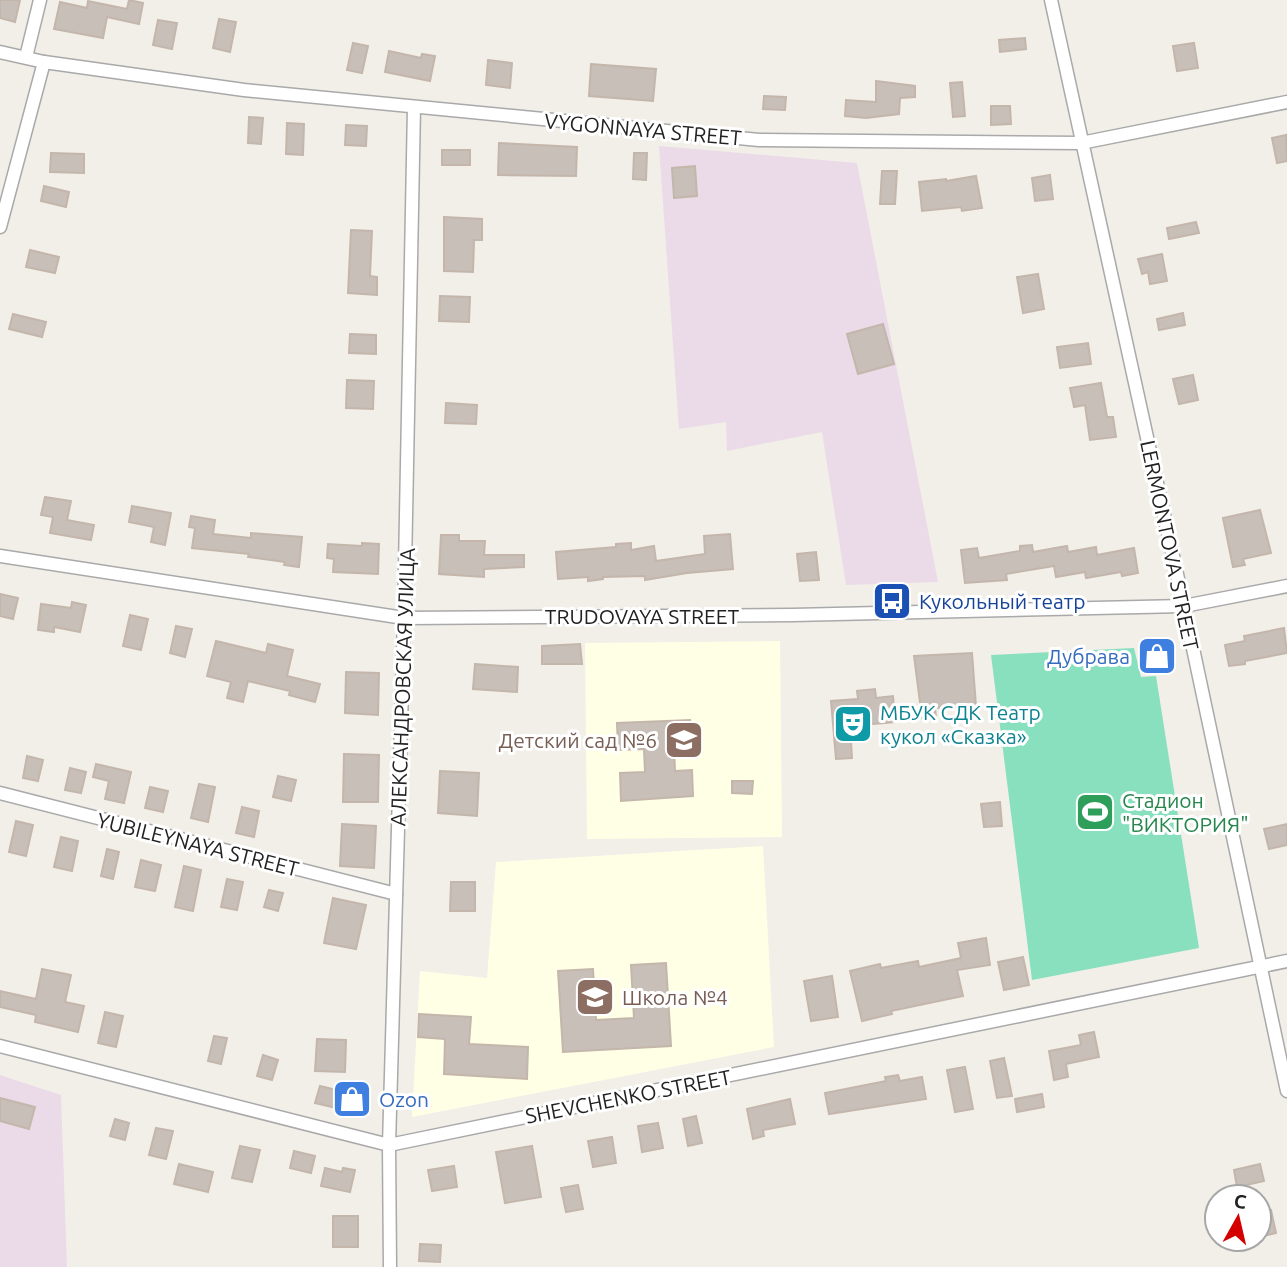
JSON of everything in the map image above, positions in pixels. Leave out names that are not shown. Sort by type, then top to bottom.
[{"type":"street","points":[[26,57],[40,0]]},
{"type":"street","name":"LERMONTOVA STREET","points":[[1051,0],[1287,1091]]},
{"type":"street","name":"VYGONNAYA STREET","points":[[0,52],[44,62],[244,90],[759,140],[1082,143],[1287,102]]},
{"type":"street","points":[[0,228],[44,62]]},
{"type":"street","name":"АЛЕКСАНДРОВСКАЯ УЛИЦА","points":[[390,1267],[389,1145],[404,618],[414,107]]},
{"type":"street","name":"TRUDOVAYA STREET","points":[[0,556],[404,618],[793,615],[1184,606],[1287,586]]},
{"type":"street","name":"YUBILEYNAYA STREET","points":[[0,793],[396,894]]},
{"type":"street","name":"SHEVCHENKO STREET","points":[[0,1046],[389,1145],[1287,961]]},
{"type":"shaded area","points":[[659,146],[857,163],[938,582],[846,585],[822,432],[727,451],[726,422],[679,429]]},
{"type":"shaded area","name":"Детский сад №6","points":[[780,641],[782,837],[587,839],[585,643]]},
{"type":"shaded area","name":"Школа №4","points":[[763,846],[774,1047],[412,1117],[420,971],[487,978],[496,862]]},
{"type":"shaded area","points":[[0,1075],[61,1095],[67,1267],[0,1267]]},
{"type":"green space","name":"Стадион \"ВИКТОРИЯ\"","points":[[1134,648],[1141,677],[1156,676],[1199,948],[1032,980],[991,655]]},
{"type":"building","points":[[0,0],[20,0],[15,22],[0,18]]},
{"type":"building","points":[[129,0],[143,3],[139,24],[107,17],[103,38],[54,29],[60,2],[87,8],[88,1],[127,9]]},
{"type":"building","points":[[219,19],[236,22],[230,52],[213,48]]},
{"type":"building","points":[[158,20],[177,23],[172,49],[153,45]]},
{"type":"building","points":[[1025,38],[1026,49],[1000,52],[999,40]]},
{"type":"building","points":[[353,43],[368,46],[362,73],[347,70]]},
{"type":"building","points":[[1194,43],[1198,68],[1177,71],[1173,46]]},
{"type":"building","points":[[389,51],[421,58],[422,54],[435,56],[430,81],[385,72]]},
{"type":"building","points":[[488,60],[512,63],[510,88],[486,85]]},
{"type":"building","points":[[591,64],[656,69],[653,101],[589,96]]},
{"type":"building","points":[[876,81],[915,86],[915,97],[900,98],[899,114],[866,118],[845,116],[846,100],[876,102]]},
{"type":"building","points":[[962,82],[965,116],[953,117],[950,83]]},
{"type":"building","points":[[764,96],[786,97],[785,110],[763,109]]},
{"type":"building","points":[[991,106],[1010,106],[1011,124],[991,125]]},
{"type":"building","points":[[249,117],[263,118],[261,144],[248,143]]},
{"type":"building","points":[[287,123],[304,124],[303,155],[286,154]]},
{"type":"building","points":[[346,125],[367,126],[366,146],[345,145]]},
{"type":"building","points":[[1286,135],[1287,161],[1277,163],[1272,138]]},
{"type":"building","points":[[499,143],[577,147],[576,176],[498,175]]},
{"type":"building","points":[[442,150],[470,150],[470,165],[442,165]]},
{"type":"building","points":[[51,153],[84,154],[84,173],[50,172]]},
{"type":"building","points":[[634,153],[647,153],[646,180],[633,179]]},
{"type":"building","points":[[695,166],[697,196],[674,198],[672,168]]},
{"type":"building","points":[[882,171],[897,171],[895,204],[880,204]]},
{"type":"building","points":[[1050,175],[1053,199],[1035,201],[1032,178]]},
{"type":"building","points":[[976,176],[982,208],[922,211],[919,182]]},
{"type":"building","points":[[44,186],[69,192],[66,207],[41,201]]},
{"type":"building","points":[[444,217],[482,219],[482,240],[474,240],[473,272],[444,271]]},
{"type":"building","points":[[1196,222],[1199,233],[1169,239],[1167,228]]},
{"type":"building","points":[[351,230],[372,231],[370,276],[377,277],[377,295],[348,293]]},
{"type":"building","points":[[30,250],[59,257],[55,273],[26,267]]},
{"type":"building","points":[[1162,254],[1167,281],[1150,284],[1148,272],[1142,274],[1138,259]]},
{"type":"building","points":[[1038,274],[1044,309],[1023,313],[1017,277]]},
{"type":"building","points":[[440,296],[470,297],[469,322],[439,321]]},
{"type":"building","points":[[1183,313],[1185,325],[1159,330],[1157,319]]},
{"type":"building","points":[[13,314],[46,322],[42,337],[9,329]]},
{"type":"building","points":[[883,324],[894,364],[858,374],[847,334]]},
{"type":"building","points":[[350,334],[376,335],[376,354],[349,353]]},
{"type":"building","points":[[1088,343],[1091,364],[1060,368],[1057,347]]},
{"type":"building","points":[[1193,375],[1198,400],[1179,404],[1173,379]]},
{"type":"building","points":[[347,380],[374,381],[373,409],[346,408]]},
{"type":"building","points":[[1101,383],[1107,417],[1113,417],[1116,437],[1090,440],[1085,405],[1074,407],[1070,388]]},
{"type":"building","points":[[446,403],[477,405],[476,424],[445,423]]},
{"type":"building","points":[[45,497],[71,501],[67,520],[94,525],[91,540],[50,533],[53,517],[41,515]]},
{"type":"building","points":[[132,506],[171,513],[165,545],[151,542],[154,527],[129,522]]},
{"type":"building","points":[[1260,510],[1271,553],[1243,559],[1245,565],[1233,567],[1223,518]]},
{"type":"building","points":[[191,516],[215,520],[213,534],[251,538],[251,533],[302,537],[299,567],[284,565],[285,562],[248,557],[249,554],[192,548],[195,528],[189,527]]},
{"type":"building","points":[[730,534],[733,569],[645,580],[645,576],[603,577],[588,581],[588,577],[558,579],[556,552],[616,547],[616,544],[631,543],[631,550],[654,546],[656,561],[705,554],[704,536]]},
{"type":"building","points":[[441,535],[459,535],[459,541],[485,541],[484,555],[524,555],[524,567],[484,569],[484,577],[439,574]]},
{"type":"building","points":[[362,543],[379,544],[378,574],[333,572],[334,559],[327,558],[328,544],[362,546]]},
{"type":"building","points":[[1032,545],[1033,552],[1067,546],[1068,552],[1096,547],[1097,555],[1134,548],[1138,573],[1122,576],[1121,572],[1086,578],[1085,572],[1056,577],[1054,566],[1006,574],[1007,580],[965,583],[961,550],[977,548],[979,558],[1020,551],[1020,546]]},
{"type":"building","points":[[816,552],[819,580],[800,581],[797,554]]},
{"type":"building","points":[[0,594],[18,598],[13,619],[0,616]]},
{"type":"building","points":[[72,602],[86,605],[80,632],[54,627],[54,632],[38,630],[41,604],[71,608]]},
{"type":"building","points":[[130,615],[148,619],[141,650],[123,646]]},
{"type":"building","points":[[176,626],[192,629],[185,657],[170,653]]},
{"type":"building","points":[[1284,628],[1287,653],[1229,666],[1225,645],[1245,641],[1244,636]]},
{"type":"building","name":"Дубрава","points":[[1165,639],[1171,668],[1149,672],[1142,645]]},
{"type":"building","points":[[216,641],[266,653],[268,644],[293,650],[287,676],[320,684],[315,702],[289,695],[290,691],[248,681],[243,702],[227,698],[231,682],[207,676]]},
{"type":"building","points":[[580,644],[582,664],[542,664],[542,646]]},
{"type":"building","points":[[972,653],[976,706],[935,708],[936,717],[922,718],[914,656]]},
{"type":"building","points":[[475,664],[518,667],[517,692],[473,689]]},
{"type":"building","points":[[346,672],[379,673],[378,715],[345,713]]},
{"type":"building","name":"МБУК СДК Театр кукол «Сказка»","points":[[875,689],[876,698],[893,696],[895,722],[850,726],[852,758],[836,759],[831,701],[858,699],[857,691]]},
{"type":"building","points":[[690,720],[691,746],[674,747],[675,771],[692,770],[693,796],[621,801],[620,773],[645,772],[644,749],[618,750],[617,723]]},
{"type":"building","points":[[344,754],[379,755],[378,802],[343,802]]},
{"type":"building","points":[[27,756],[43,760],[38,781],[23,778]]},
{"type":"building","points":[[96,764],[131,772],[124,803],[105,799],[109,781],[93,777]]},
{"type":"building","points":[[70,768],[86,772],[81,793],[65,790]]},
{"type":"building","points":[[440,771],[479,773],[477,816],[438,813]]},
{"type":"building","points":[[278,776],[296,780],[291,801],[273,797]]},
{"type":"building","points":[[732,781],[753,781],[752,794],[732,793]]},
{"type":"building","points":[[199,784],[215,787],[208,822],[191,818]]},
{"type":"building","points":[[150,787],[168,791],[163,812],[145,808]]},
{"type":"building","points":[[1000,802],[1002,826],[984,827],[981,804]]},
{"type":"building","points":[[242,807],[259,811],[254,837],[236,833]]},
{"type":"building","points":[[16,821],[33,825],[26,856],[9,852]]},
{"type":"building","points":[[342,824],[376,826],[374,868],[340,866]]},
{"type":"building","points":[[1287,824],[1287,845],[1269,849],[1264,829]]},
{"type":"building","points":[[61,837],[78,841],[72,871],[54,867]]},
{"type":"building","points":[[107,849],[119,852],[113,879],[101,876]]},
{"type":"building","points":[[141,860],[161,865],[155,891],[135,887]]},
{"type":"building","points":[[184,866],[201,870],[193,911],[175,907]]},
{"type":"building","points":[[227,879],[243,882],[237,910],[221,907]]},
{"type":"building","points":[[451,882],[475,882],[475,911],[450,911]]},
{"type":"building","points":[[269,890],[283,893],[278,911],[264,907]]},
{"type":"building","points":[[333,898],[366,905],[356,949],[324,943]]},
{"type":"building","points":[[986,938],[990,965],[957,970],[963,996],[891,1011],[892,1014],[862,1021],[850,971],[880,964],[881,968],[918,961],[919,967],[961,958],[958,943]]},
{"type":"building","points":[[1023,957],[1029,985],[1004,990],[998,962]]},
{"type":"building","points":[[666,963],[671,1046],[563,1052],[558,971],[593,969],[596,1020],[634,1018],[631,965]]},
{"type":"building","points":[[42,969],[71,975],[65,1002],[84,1006],[78,1032],[35,1022],[36,1015],[0,1007],[0,991],[36,999]]},
{"type":"building","points":[[832,976],[838,1017],[811,1021],[804,981]]},
{"type":"building","points":[[105,1012],[123,1016],[116,1047],[98,1043]]},
{"type":"building","points":[[419,1014],[471,1017],[469,1044],[528,1047],[527,1079],[444,1074],[445,1039],[418,1037]]},
{"type":"building","points":[[1094,1032],[1099,1057],[1066,1064],[1068,1077],[1054,1080],[1049,1051],[1081,1045],[1079,1035]]},
{"type":"building","points":[[214,1036],[227,1038],[221,1064],[208,1061]]},
{"type":"building","points":[[317,1039],[346,1040],[345,1072],[315,1071]]},
{"type":"building","points":[[263,1055],[278,1060],[272,1080],[257,1076]]},
{"type":"building","points":[[1004,1058],[1012,1096],[997,1098],[990,1061]]},
{"type":"building","points":[[965,1067],[973,1109],[955,1112],[947,1070]]},
{"type":"building","points":[[898,1075],[900,1081],[922,1077],[926,1099],[829,1114],[825,1093],[886,1081],[885,1077]]},
{"type":"building","points":[[320,1086],[357,1095],[353,1112],[315,1103]]},
{"type":"building","points":[[1042,1094],[1044,1107],[1017,1112],[1015,1099]]},
{"type":"building","points":[[0,1098],[35,1107],[29,1129],[0,1121]]},
{"type":"building","points":[[790,1099],[795,1124],[763,1130],[764,1136],[753,1139],[747,1109]]},
{"type":"building","points":[[696,1116],[702,1143],[688,1146],[683,1119]]},
{"type":"building","points":[[115,1119],[129,1123],[125,1140],[110,1136]]},
{"type":"building","points":[[658,1123],[663,1148],[642,1152],[638,1126]]},
{"type":"building","points":[[156,1128],[173,1131],[166,1159],[149,1155]]},
{"type":"building","points":[[612,1137],[616,1163],[593,1167],[588,1141]]},
{"type":"building","points":[[240,1146],[260,1150],[252,1182],[232,1178]]},
{"type":"building","points":[[532,1146],[541,1197],[505,1203],[496,1152]]},
{"type":"building","points":[[294,1151],[315,1156],[311,1173],[290,1168]]},
{"type":"building","points":[[179,1164],[213,1172],[208,1192],[174,1184]]},
{"type":"building","points":[[1260,1164],[1264,1181],[1236,1183],[1234,1170]]},
{"type":"building","points":[[454,1166],[457,1187],[432,1191],[428,1170]]},
{"type":"building","points":[[325,1168],[342,1172],[343,1168],[355,1170],[350,1192],[321,1186]]},
{"type":"building","points":[[578,1185],[583,1209],[566,1212],[561,1188]]},
{"type":"building","points":[[333,1216],[358,1216],[358,1247],[333,1247]]},
{"type":"building","points":[[420,1244],[441,1245],[440,1262],[419,1261]]},
{"type":"place","name":"Кукольный театр","points":[[892,601]]},
{"type":"place","name":"Дубрава","points":[[1157,656]]},
{"type":"place","name":"МБУК СДК Театр кукол «Сказка»","points":[[853,724]]},
{"type":"place","name":"Детский сад №6","points":[[684,740]]},
{"type":"place","name":"Стадион \"ВИКТОРИЯ\"","points":[[1095,812]]},
{"type":"place","name":"Школа №4","points":[[595,997]]},
{"type":"place","name":"Ozon","points":[[352,1099]]}]
